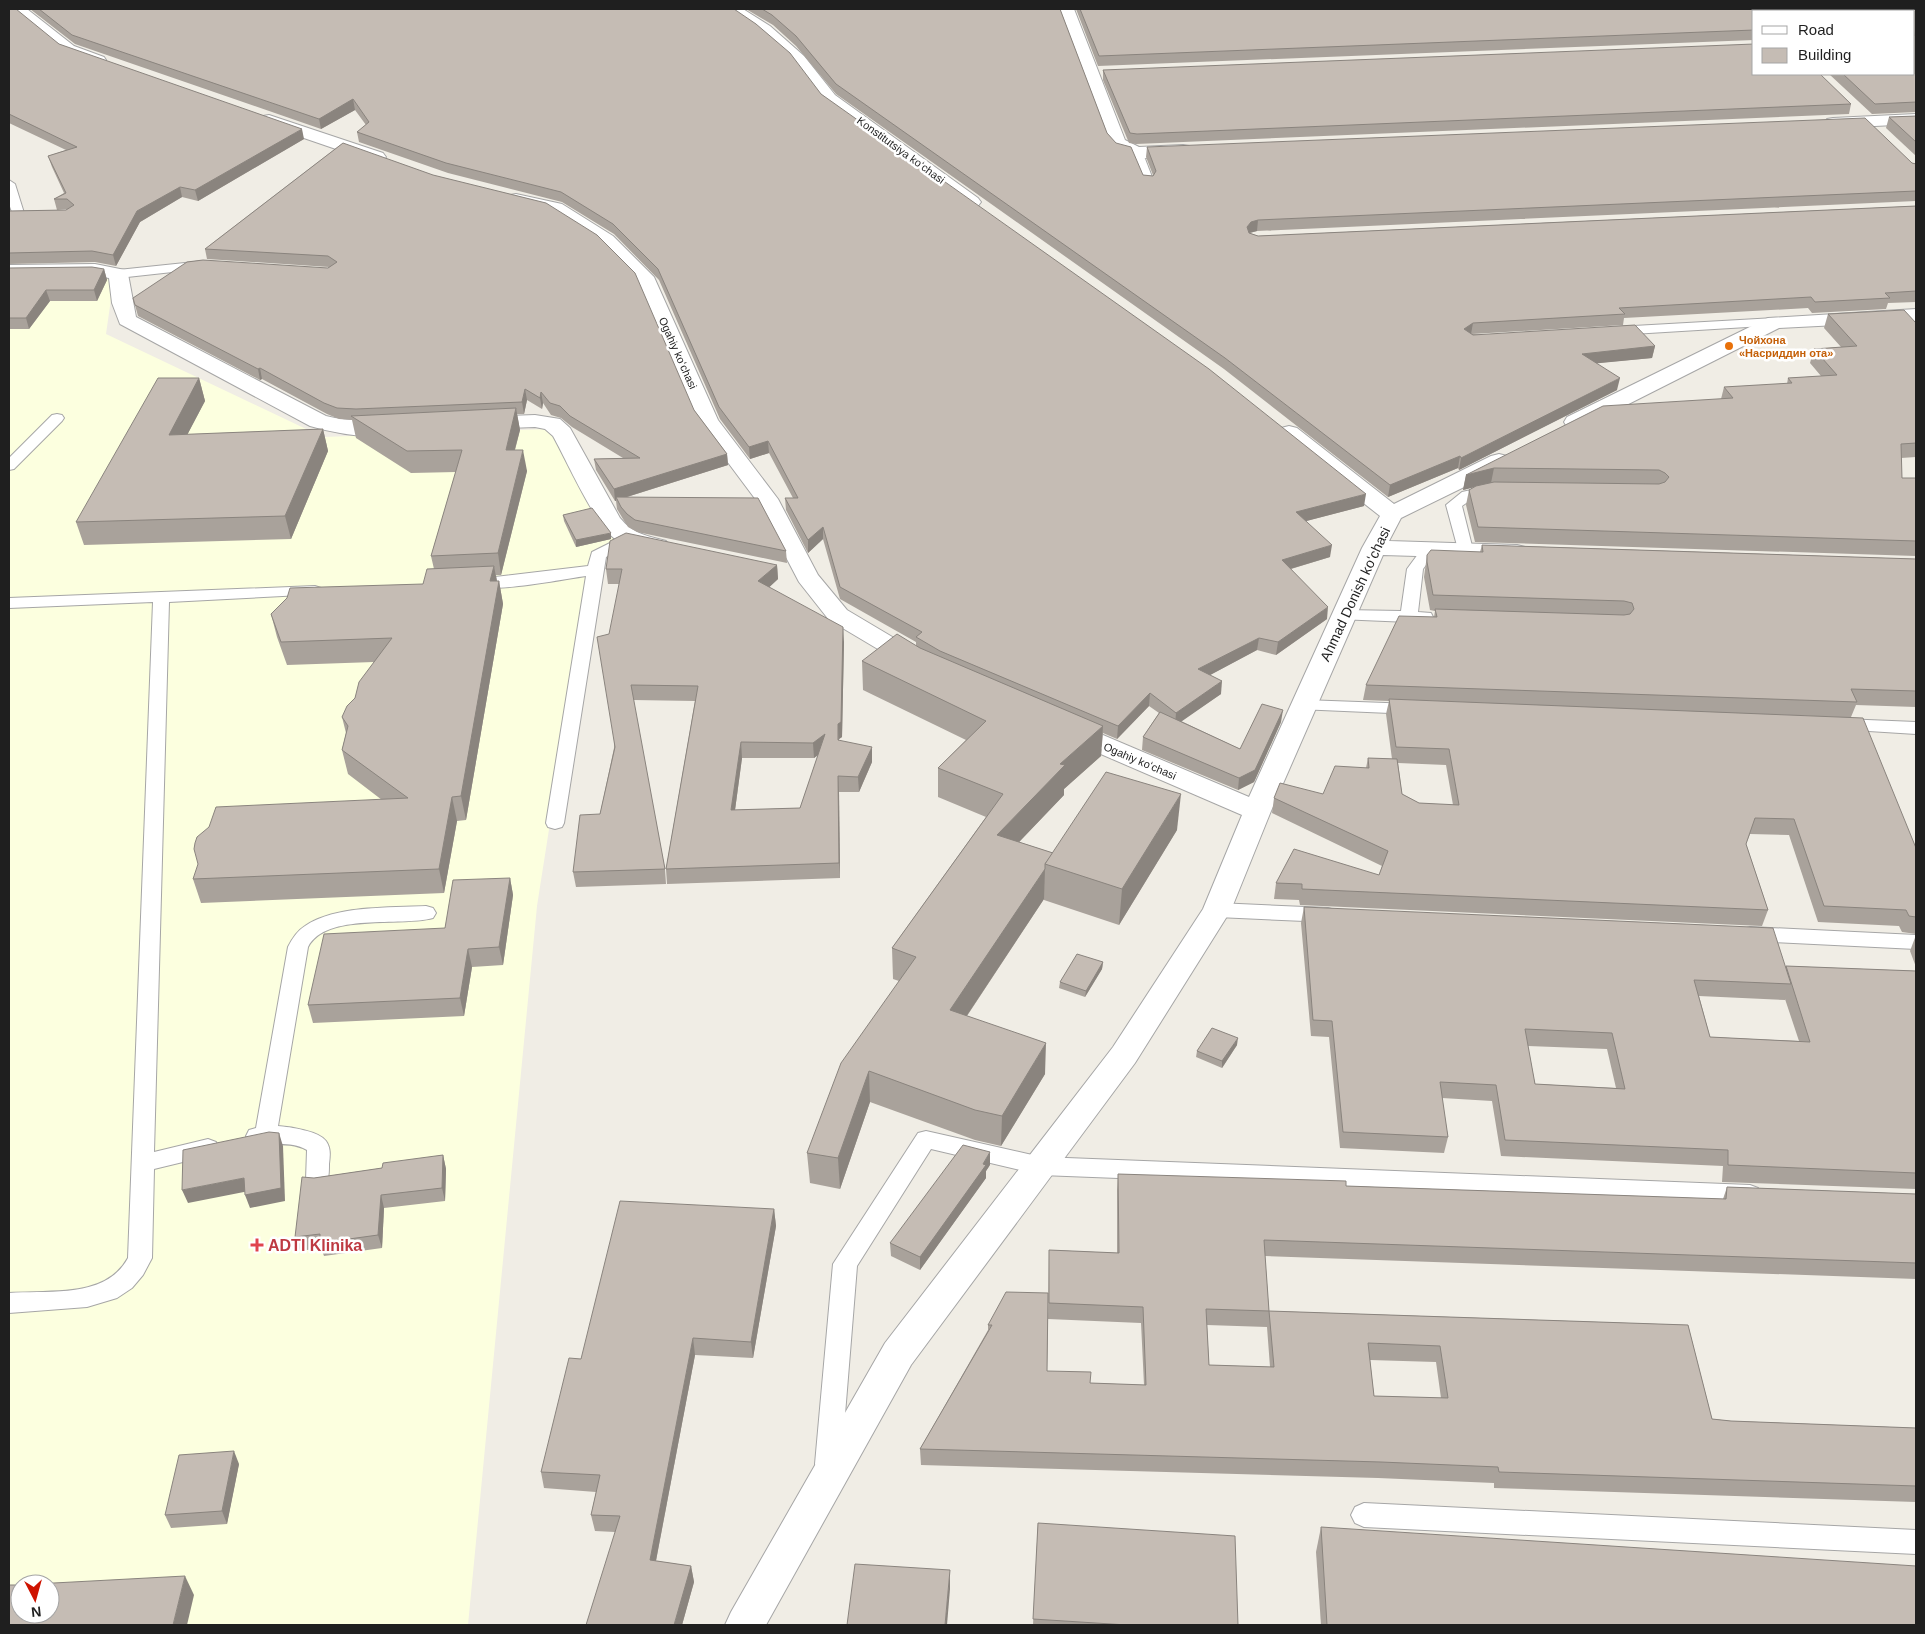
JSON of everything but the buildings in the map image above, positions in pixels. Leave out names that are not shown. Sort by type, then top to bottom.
[{"type":"street","points":[[18,9],[68,49],[114,65]]},
{"type":"street","name":"Konstitutsiya koʻchasi","points":[[733,9],[764,29],[798,58],[829,98],[990,214]]},
{"type":"street","points":[[1066,9],[1117,143],[1129,150],[1195,149]]},
{"type":"street","points":[[1091,73],[1111,72]]},
{"type":"street","points":[[1854,108],[1882,135]]},
{"type":"street","points":[[251,113],[396,164]]},
{"type":"street","points":[[1818,124],[1916,119]]},
{"type":"street","name":"Ogahiy koʻchasi","points":[[498,194],[554,208],[606,240],[647,281],[708,421],[768,499],[807,577],[838,615],[930,670]]},
{"type":"street","points":[[9,271],[95,270],[118,274],[122,303],[127,320],[318,421],[337,427],[358,429],[407,427]]},
{"type":"street","points":[[1552,434],[1775,322],[1916,314]]},
{"type":"street","points":[[456,424],[535,421],[552,424],[562,433],[619,533],[628,539],[675,549]]},
{"type":"street","points":[[1277,424],[1392,514]]},
{"type":"street","name":"Ahmad Donish koʻchasi","points":[[745,1625],[898,1354],[1124,1055],[1217,910],[1257,811],[1374,548],[1392,514],[1517,452]]},
{"type":"street","points":[[1374,548],[1543,553]]},
{"type":"street","points":[[779,571],[807,577]]},
{"type":"street","name":"Ogahiy koʻchasi","points":[[1048,721],[1257,811]]},
{"type":"lane","points":[[1129,150],[1148,182]]},
{"type":"lane","points":[[9,184],[18,217],[52,216]]},
{"type":"lane","points":[[118,274],[216,265]]},
{"type":"lane","points":[[1598,332],[1775,322]]},
{"type":"lane","points":[[9,466],[57,418]]},
{"type":"lane","points":[[1465,550],[1454,505],[1467,495],[1491,490],[1510,490]]},
{"type":"lane","points":[[555,823],[598,555],[628,539]]},
{"type":"lane","points":[[1409,617],[1415,569],[1430,549]]},
{"type":"lane","points":[[461,584],[501,582],[595,570]]},
{"type":"lane","points":[[9,604],[331,590]]},
{"type":"lane","points":[[9,1303],[90,1296],[110,1291],[126,1280],[135,1270],[140,1258],[161,598]]},
{"type":"lane","points":[[1344,615],[1438,618]]},
{"type":"lane","points":[[1304,705],[1432,710]]},
{"type":"lane","points":[[1827,725],[1916,728]]},
{"type":"lane","points":[[1217,910],[1345,916]]},
{"type":"lane","points":[[266,1134],[296,954],[300,941],[312,930],[334,922],[363,917],[426,913]]},
{"type":"lane","points":[[1729,933],[1916,942]]},
{"type":"lane","points":[[143,1163],[266,1134],[308,1139],[317,1145],[319,1153],[318,1180]]},
{"type":"lane","points":[[826,1482],[845,1264],[926,1139],[1041,1166],[1767,1194]]},
{"type":"lane","points":[[1364,1514],[1916,1542]]},
{"type":"shaded area","name":"ADTI Klinika","points":[[105,274],[113,285],[106,334],[323,437],[548,429],[617,540],[596,549],[587,587],[537,906],[468,1625],[9,1625],[9,276]]},
{"type":"place","name":"Чойхона «Насриддин ота»","points":[[1729,346]]},
{"type":"place","name":"ADTI Klinika","points":[[257,1245]]}]
